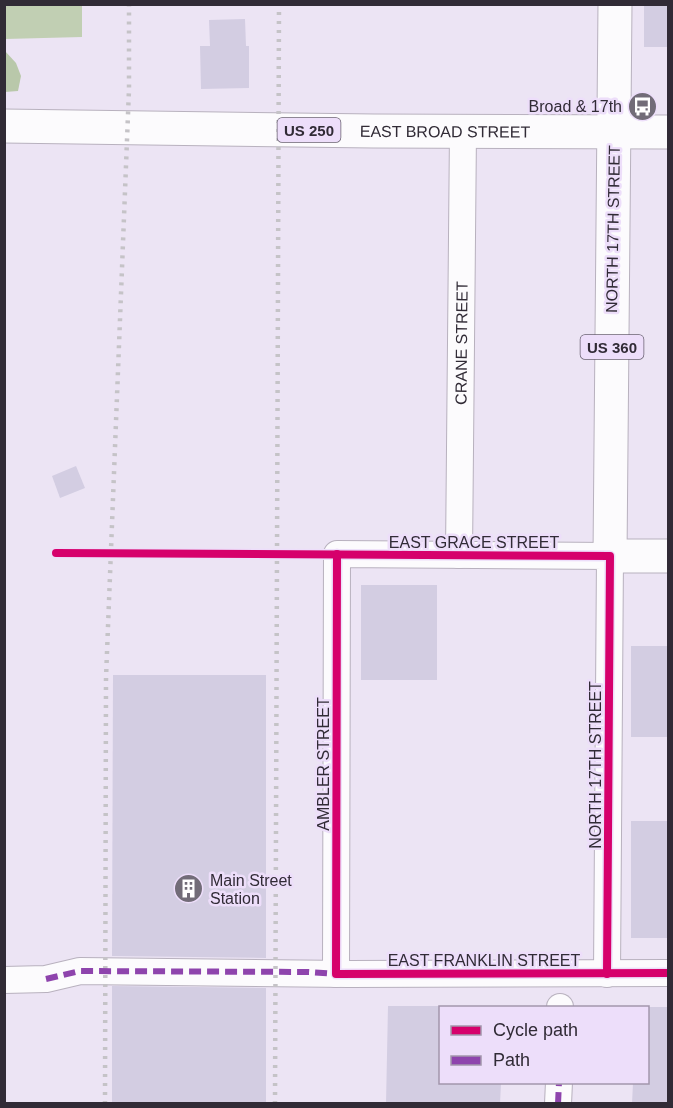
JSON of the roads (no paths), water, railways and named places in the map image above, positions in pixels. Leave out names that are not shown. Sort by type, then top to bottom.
[{"type":"main road","name":"US 360","points":[[614,132],[615,4]]},
{"type":"main road","name":"EAST BROAD STREET","points":[[4,126],[669,132]]},
{"type":"main road","name":"NORTH 17TH STREET","points":[[610,556],[614,132]]},
{"type":"main road","name":"EAST GRACE STREET","points":[[610,556],[669,556]]},
{"type":"street","name":"CRANE STREET","points":[[459,555],[463,131]]},
{"type":"street","name":"EAST GRACE STREET","points":[[337,554],[610,556]]},
{"type":"street","name":"AMBLER STREET","points":[[336,974],[337,554]]},
{"type":"street","name":"NORTH 17TH STREET","points":[[607,974],[610,556]]},
{"type":"street","name":"EAST FRANKLIN STREET","points":[[4,980],[46,979],[80,971],[336,974],[669,973]]},
{"type":"street","points":[[558,1104],[559,1084]]},
{"type":"railway","points":[[105,1104],[106,678],[129,89],[129,4]]},
{"type":"railway","points":[[275,1104],[279,4]]},
{"type":"place","name":"Broad & 17th","points":[[643,106]]},
{"type":"place","name":"Main Street Station","points":[[189,889]]}]
